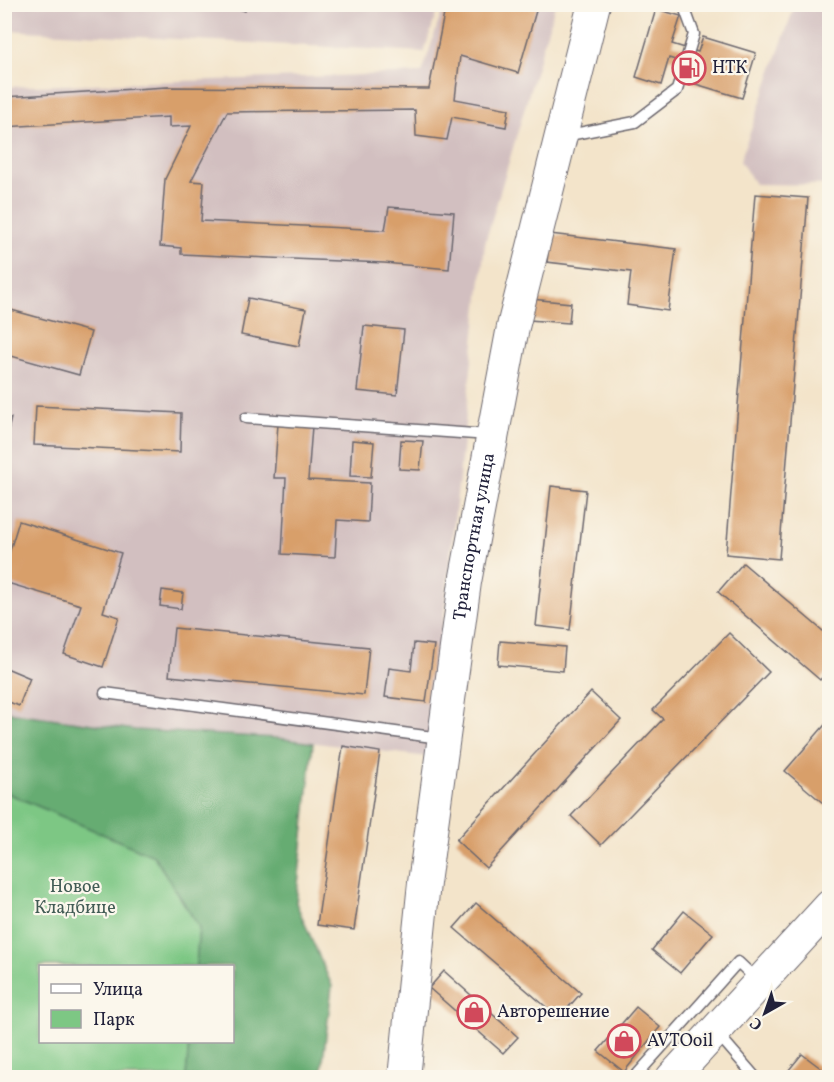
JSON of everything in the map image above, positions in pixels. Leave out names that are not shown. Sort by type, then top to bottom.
[{"type":"main road","name":"Транспортная улица","points":[[404,1077],[424,883],[465,582],[513,327],[594,4]]},
{"type":"main road","points":[[672,1077],[830,906]]},
{"type":"lane","points":[[561,136],[635,122],[677,90],[694,34],[683,4]]},
{"type":"lane","points":[[246,418],[492,435]]},
{"type":"lane","points":[[105,693],[444,738]]},
{"type":"lane","points":[[634,1077],[738,962],[760,982]]},
{"type":"lane","points":[[715,1031],[756,1077]]},
{"type":"shaded area","points":[[4,5],[439,5],[424,52],[5,30]]},
{"type":"shaded area","points":[[444,5],[555,5],[485,243],[428,757],[277,738],[135,730],[5,710],[4,87],[422,73]]},
{"type":"shaded area","points":[[795,5],[829,5],[829,185],[755,184],[740,161]]},
{"type":"green space","points":[[4,710],[135,730],[277,738],[313,743],[296,903],[332,986],[321,1077],[186,1077],[189,1043],[234,1043],[234,965],[196,965],[199,927],[154,856],[5,792]]},
{"type":"green space","name":"Новое Кладбице","points":[[5,792],[154,856],[199,927],[196,965],[39,965],[39,1043],[189,1043],[186,1077],[5,1078]]},
{"type":"building","points":[[225,4],[247,4],[245,11]]},
{"type":"building","points":[[446,4],[538,4],[518,73],[460,56],[455,99],[509,109],[506,127],[452,117],[447,140],[416,136],[415,110],[227,112],[191,181],[204,182],[201,221],[385,230],[389,207],[454,212],[449,269],[384,263],[181,254],[181,248],[160,246],[165,179],[191,126],[169,127],[169,117],[4,127],[4,97],[167,87],[429,89]]},
{"type":"building","points":[[656,9],[681,16],[672,44],[698,52],[703,37],[756,53],[742,98],[689,82],[694,66],[669,58],[661,85],[636,77]]},
{"type":"building","points":[[755,194],[808,198],[779,559],[726,554]]},
{"type":"building","points":[[550,234],[676,249],[668,311],[627,305],[631,272],[547,262]]},
{"type":"building","points":[[248,298],[306,309],[299,346],[241,335]]},
{"type":"building","points":[[531,299],[571,303],[569,323],[529,320]]},
{"type":"building","points":[[4,308],[91,332],[79,375],[4,354]]},
{"type":"building","points":[[364,326],[404,330],[397,395],[357,391]]},
{"type":"building","points":[[36,406],[181,413],[180,452],[34,445]]},
{"type":"building","points":[[4,416],[11,418],[5,443],[4,443]]},
{"type":"building","points":[[278,424],[312,426],[308,480],[370,483],[368,522],[337,520],[335,557],[282,554],[286,478],[274,478]]},
{"type":"building","points":[[352,440],[374,442],[371,477],[350,476]]},
{"type":"building","points":[[401,440],[423,441],[420,470],[399,469]]},
{"type":"building","points":[[551,486],[586,490],[570,630],[536,626]]},
{"type":"building","points":[[19,521],[121,553],[103,612],[119,617],[103,667],[64,654],[81,605],[4,582],[4,570]]},
{"type":"building","points":[[743,563],[830,637],[830,669],[820,680],[718,592]]},
{"type":"building","points":[[162,590],[183,593],[181,609],[160,606]]},
{"type":"building","points":[[174,628],[369,647],[364,695],[169,676]]},
{"type":"building","points":[[729,633],[769,672],[601,845],[571,816],[663,719],[653,710]]},
{"type":"building","points":[[500,641],[565,647],[563,671],[498,665]]},
{"type":"building","points":[[414,643],[434,645],[426,702],[385,697],[389,668],[411,671]]},
{"type":"building","points":[[4,667],[30,678],[19,706],[4,700]]},
{"type":"building","points":[[591,692],[621,720],[486,868],[456,840]]},
{"type":"building","points":[[830,719],[830,809],[785,771]]},
{"type":"building","points":[[343,746],[380,752],[354,930],[317,925]]},
{"type":"building","points":[[476,903],[581,993],[559,1018],[454,928]]},
{"type":"building","points":[[684,911],[713,934],[680,973],[652,950]]},
{"type":"building","name":"Авторешение","points":[[444,971],[518,1037],[503,1053],[429,988]]},
{"type":"building","points":[[636,1007],[660,1027],[624,1072],[598,1051]]},
{"type":"building","points":[[802,1054],[830,1075],[830,1077],[783,1077]]},
{"type":"place","name":"НТК","points":[[689,68]]},
{"type":"place","name":"Авторешение","points":[[474,1012]]},
{"type":"place","name":"AVTOoil","points":[[624,1041]]}]
